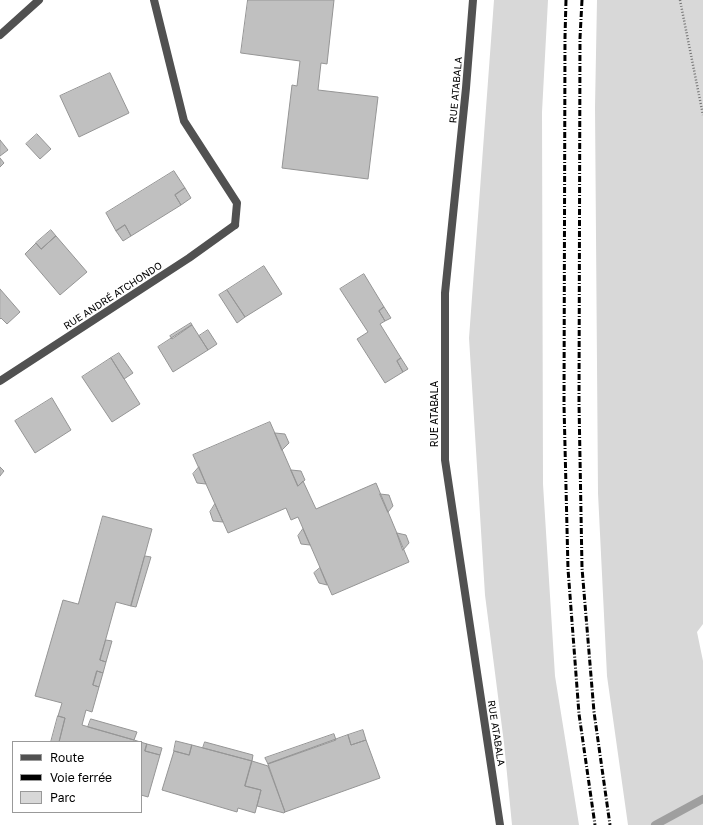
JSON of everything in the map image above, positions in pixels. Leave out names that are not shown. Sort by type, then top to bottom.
[{"type":"street","points":[[0,34],[39,0]]},
{"type":"street","name":"RUE ANDRÉ ATCHONDO","points":[[0,381],[189,258],[235,225],[237,203],[184,121],[154,0]]},
{"type":"street","name":"RUE ATABALA","points":[[473,0],[466,88],[445,293],[445,460],[500,825]]},
{"type":"path","points":[[680,0],[703,116]]},
{"type":"green space","points":[[494,0],[548,0],[542,112],[543,484],[555,676],[579,825],[512,825],[504,743],[485,595],[469,338]]},
{"type":"green space","points":[[597,0],[703,0],[703,624],[697,632],[703,661],[703,825],[628,825],[607,676],[598,493],[595,107]]},
{"type":"building","points":[[248,0],[334,0],[327,64],[321,63],[318,90],[378,97],[368,179],[282,168],[292,85],[297,86],[300,61],[241,53]]},
{"type":"building","points":[[110,73],[129,113],[79,137],[60,96]]},
{"type":"building","points":[[37,134],[51,149],[40,159],[26,144]]},
{"type":"building","points":[[0,140],[8,150],[0,156]]},
{"type":"building","points":[[0,158],[4,163],[0,167]]},
{"type":"building","points":[[174,171],[185,188],[175,195],[181,205],[131,236],[125,225],[116,231],[106,213]]},
{"type":"building","points":[[185,188],[191,198],[181,205],[175,195]]},
{"type":"building","points":[[125,225],[131,236],[123,241],[116,231]]},
{"type":"building","points":[[51,230],[56,236],[41,249],[36,243]]},
{"type":"building","points":[[56,236],[87,272],[60,295],[25,254],[36,243],[41,249]]},
{"type":"building","points":[[264,266],[282,294],[245,317],[227,290]]},
{"type":"building","points":[[364,274],[384,307],[379,311],[385,321],[380,324],[401,358],[397,361],[403,372],[385,383],[357,339],[368,332],[340,289]]},
{"type":"building","points":[[0,289],[20,312],[7,324],[1,318],[0,319]]},
{"type":"building","points":[[227,290],[245,317],[237,323],[219,295]]},
{"type":"building","points":[[384,307],[391,318],[385,321],[379,311]]},
{"type":"building","points":[[191,323],[192,325],[172,339],[170,336]]},
{"type":"building","points":[[192,325],[208,350],[173,372],[158,347]]},
{"type":"building","points":[[208,330],[217,344],[208,350],[199,336]]},
{"type":"building","points":[[119,353],[133,373],[124,379],[111,358]]},
{"type":"building","points":[[111,358],[140,404],[112,422],[82,377]]},
{"type":"building","points":[[401,358],[408,369],[403,372],[397,361]]},
{"type":"building","points":[[52,398],[71,430],[35,453],[15,421]]},
{"type":"building","points":[[270,422],[298,486],[303,481],[316,509],[376,483],[409,562],[332,595],[298,517],[291,520],[286,508],[228,533],[193,455]]},
{"type":"building","points":[[275,433],[285,434],[289,443],[282,450]]},
{"type":"building","points":[[0,467],[4,471],[0,476]]},
{"type":"building","points":[[199,467],[206,484],[197,483],[193,474]]},
{"type":"building","points":[[291,470],[301,471],[305,480],[298,486]]},
{"type":"building","points":[[380,494],[389,495],[393,506],[388,512]]},
{"type":"building","points":[[215,504],[223,522],[213,521],[210,512]]},
{"type":"building","points":[[103,516],[152,529],[131,606],[116,602],[100,660],[106,662],[103,673],[97,671],[93,685],[99,687],[92,712],[86,710],[82,725],[137,741],[59,741],[65,718],[58,716],[62,703],[35,696],[63,600],[78,604]]},
{"type":"building","points":[[303,529],[310,545],[301,544],[298,536]]},
{"type":"building","points":[[397,533],[406,535],[409,543],[403,550]]},
{"type":"building","points":[[145,556],[151,557],[136,607],[131,606]]},
{"type":"building","points":[[320,568],[327,585],[319,583],[314,573]]},
{"type":"building","points":[[106,640],[112,641],[106,662],[100,660]]},
{"type":"building","points":[[97,671],[103,673],[99,687],[93,685]]},
{"type":"building","points":[[58,716],[65,718],[59,741],[51,741]]},
{"type":"building","points":[[91,719],[137,732],[134,740],[88,727]]},
{"type":"building","points":[[363,730],[366,740],[351,745],[348,735]]},
{"type":"building","points":[[334,734],[336,740],[268,764],[265,758]]},
{"type":"building","points":[[348,735],[351,745],[366,740],[380,778],[285,812],[268,764]]},
{"type":"building","points":[[176,741],[192,745],[189,755],[174,751]]},
{"type":"building","points":[[142,742],[147,744],[145,751],[160,755],[148,797],[142,795]]},
{"type":"building","points":[[205,742],[253,755],[252,761],[203,748]]},
{"type":"building","points":[[147,744],[162,748],[160,755],[145,751]]},
{"type":"building","points":[[192,745],[252,761],[245,786],[261,790],[255,813],[238,808],[237,812],[162,790],[174,751],[189,755]]},
{"type":"building","points":[[252,761],[268,766],[285,812],[284,813],[257,806],[261,790],[245,786]]},
{"type":"waterway","points":[[655,825],[703,799]]},
{"type":"railway","points":[[566,0],[564,405],[568,569],[579,714],[595,825]]},
{"type":"railway","points":[[582,0],[580,38],[579,403],[582,568],[594,712],[610,825]]}]
